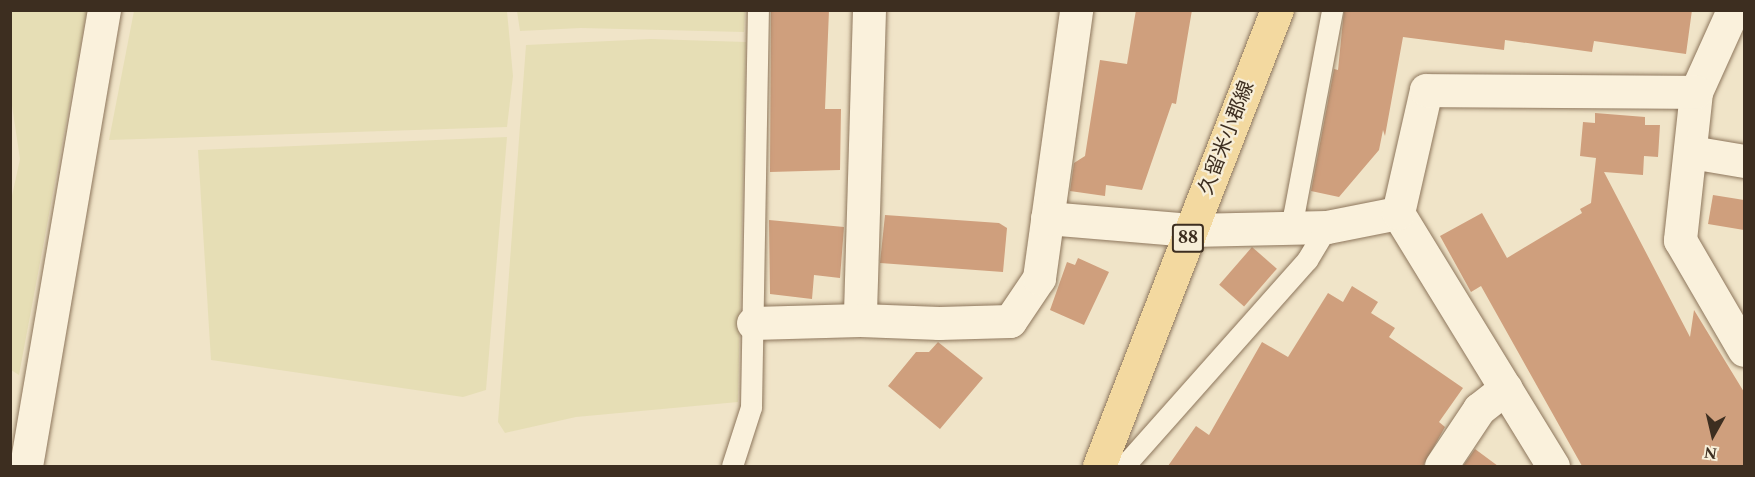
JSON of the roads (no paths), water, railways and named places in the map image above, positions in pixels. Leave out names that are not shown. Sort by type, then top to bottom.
[{"type":"main road","name":"久留米小郡線","points":[[1099,466],[1277,10]]},
{"type":"street","points":[[26,466],[23,400],[104,10]]},
{"type":"street","points":[[860,320],[869,10]]},
{"type":"street","points":[[753,323],[860,320],[1010,321],[1039,278],[1076,10]]},
{"type":"street","points":[[1733,10],[1696,92],[1680,240],[1744,350]]},
{"type":"street","points":[[1553,466],[1398,213],[1426,90],[1696,92]]},
{"type":"street","points":[[1691,152],[1744,160]]},
{"type":"street","points":[[1047,218],[1191,230],[1327,227],[1398,213]]},
{"type":"street","points":[[1441,466],[1479,409],[1506,388]]},
{"type":"lane","points":[[732,466],[751,407],[758,10]]},
{"type":"lane","points":[[1291,228],[1332,10]]},
{"type":"lane","points":[[1124,466],[1306,260],[1327,227]]}]
